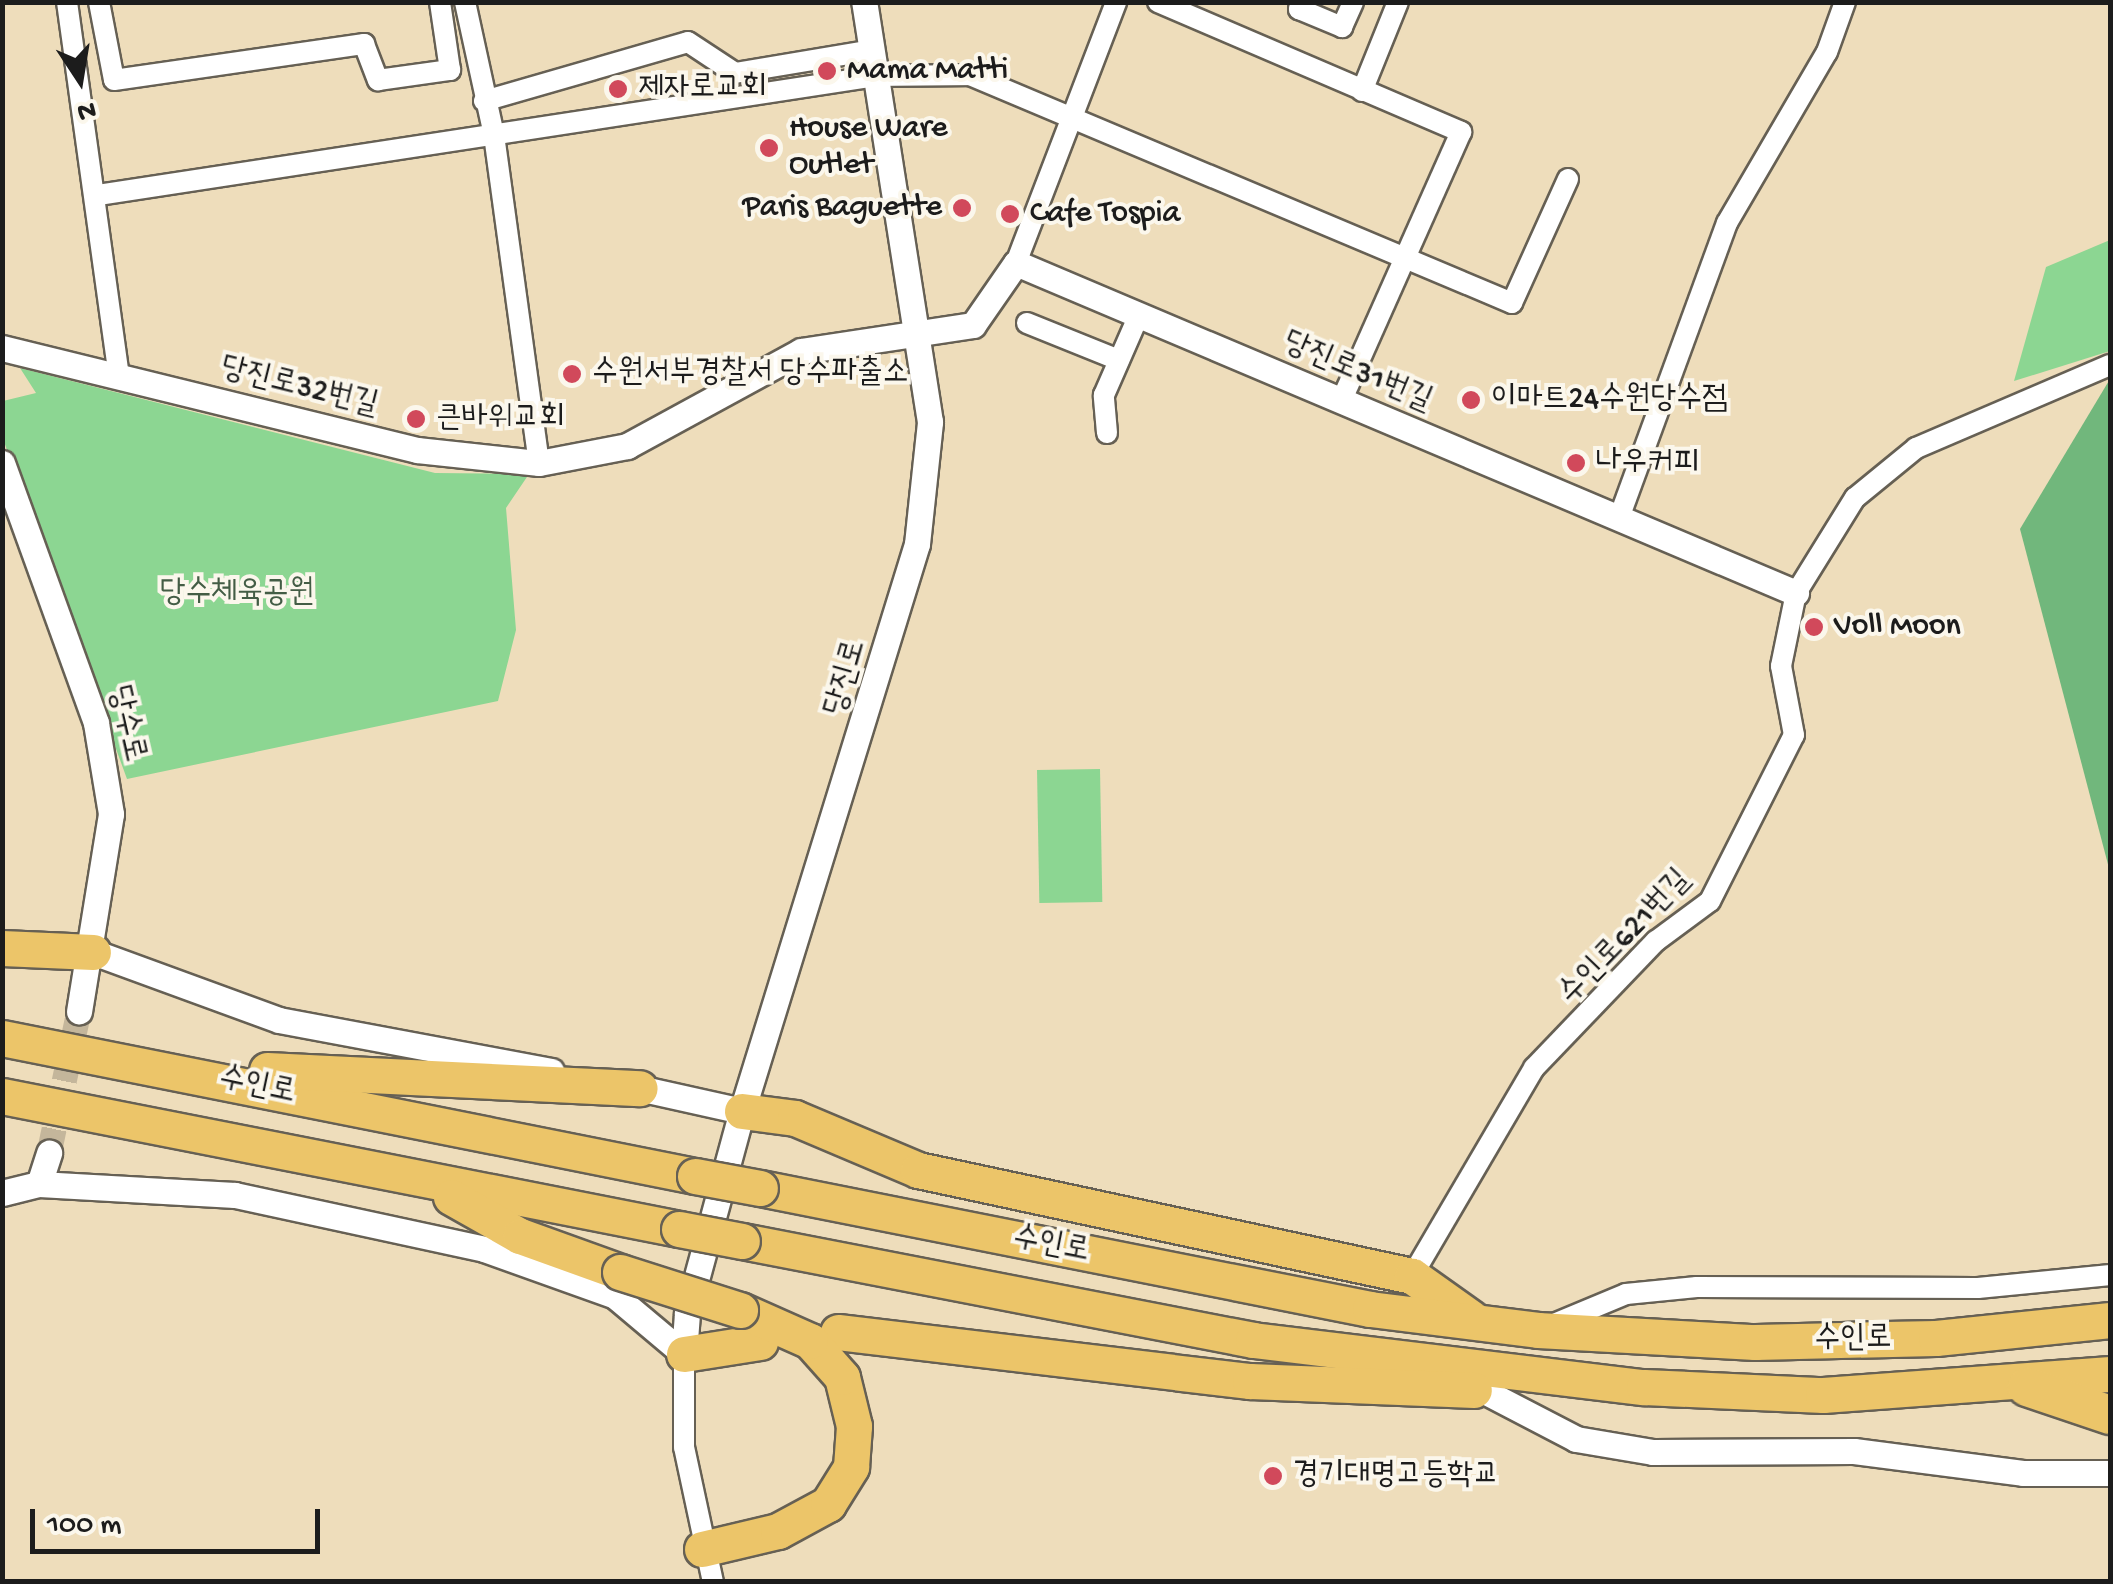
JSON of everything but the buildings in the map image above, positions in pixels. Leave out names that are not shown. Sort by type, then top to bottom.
[{"type":"highway","points":[[2,948],[93,952]]},
{"type":"highway","name":"수인로","points":[[2,1038],[1370,1309],[1538,1330],[1754,1342],[1936,1338],[2110,1320]]},
{"type":"highway","points":[[129,1061],[640,1088]]},
{"type":"highway","name":"수인로","points":[[2,1096],[428,1184],[1253,1340],[1644,1387],[1823,1395],[2027,1386],[2110,1374]]},
{"type":"highway","points":[[742,1111],[795,1118],[918,1170],[1412,1276],[1476,1322]]},
{"type":"highway","points":[[428,1184],[520,1236],[740,1310],[810,1341],[842,1376],[854,1426],[850,1468],[828,1504],[708,1566]]},
{"type":"highway","points":[[838,1332],[1250,1381],[1482,1390],[1644,1387]]},
{"type":"highway","points":[[684,1354],[760,1342]]},
{"type":"highway","points":[[2027,1386],[2110,1415]]},
{"type":"street","points":[[66,2],[98,195],[118,378]]},
{"type":"street","points":[[100,2],[114,80],[364,44],[378,80],[450,70],[440,2]]},
{"type":"street","points":[[465,2],[494,135],[539,463]]},
{"type":"street","name":"당진로","points":[[684,1354],[686,1313],[742,1111],[917,544],[930,422],[864,2]]},
{"type":"street","points":[[916,337],[973,325],[1016,263],[1116,2]]},
{"type":"street","points":[[1158,2],[1462,132],[1341,402]]},
{"type":"street","points":[[1302,2],[1299,9],[1342,27],[1353,2]]},
{"type":"street","points":[[1362,91],[1398,2]]},
{"type":"street","points":[[1620,518],[1726,224],[1827,52],[1844,2]]},
{"type":"street","points":[[484,101],[688,42],[736,73],[875,63],[970,75],[1512,303],[1568,178]]},
{"type":"street","points":[[98,195],[494,135],[875,63]]},
{"type":"street","name":"당진로31번길","points":[[1016,263],[1796,593]]},
{"type":"street","points":[[1107,433],[1104,395],[1139,315]]},
{"type":"street","points":[[1027,323],[1119,360]]},
{"type":"street","name":"당진로32번길","points":[[2,348],[417,450],[539,463],[626,446],[800,352],[916,337]]},
{"type":"street","name":"수인로621번길","points":[[1412,1276],[1534,1068],[1656,942],[1710,901],[1794,736],[1780,666],[1796,593],[1855,498],[1916,448],[2110,364]]},
{"type":"street","name":"당수로","points":[[2,463],[96,723],[110,814],[93,952],[78,1011]]},
{"type":"street","points":[[93,952],[279,1020],[742,1111]]},
{"type":"street","points":[[40,1184],[49,1153]]},
{"type":"street","points":[[2,1193],[40,1184],[235,1194],[484,1248],[615,1296],[684,1354],[684,1447],[708,1566]]},
{"type":"street","points":[[1538,1330],[1644,1292],[1978,1288],[2110,1275]]},
{"type":"street","points":[[1482,1390],[1576,1439],[1653,1452],[1854,1451],[2023,1473],[2110,1473]]},
{"type":"green space","points":[[2110,240],[2110,351],[2014,381],[2046,267]]},
{"type":"green space","name":"당수체육공원","points":[[20,368],[435,473],[529,474],[506,508],[516,630],[498,701],[127,779],[3,439],[3,401],[36,393]]},
{"type":"green space","points":[[2110,379],[2110,872],[2020,529]]},
{"type":"green space","points":[[1100,769],[1102,902],[1039,903],[1037,770]]},
{"type":"tunnel","points":[[49,1153],[79,1011]]},
{"type":"place","name":"Mama Matti","points":[[827,71]]},
{"type":"place","name":"제자로교회","points":[[618,89]]},
{"type":"place","name":"House Ware Outlet","points":[[769,148]]},
{"type":"place","name":"Paris Baguette","points":[[962,208]]},
{"type":"place","name":"Cafe Tospia","points":[[1010,214]]},
{"type":"place","name":"수원서부경찰서 당수파출소","points":[[572,374]]},
{"type":"place","name":"이마트24수원당수점","points":[[1471,400]]},
{"type":"place","name":"큰바위교회","points":[[416,419]]},
{"type":"place","name":"나우커피","points":[[1576,463]]},
{"type":"place","name":"Voll Moon","points":[[1814,627]]},
{"type":"place","name":"경기대명고등학교","points":[[1273,1476]]}]
